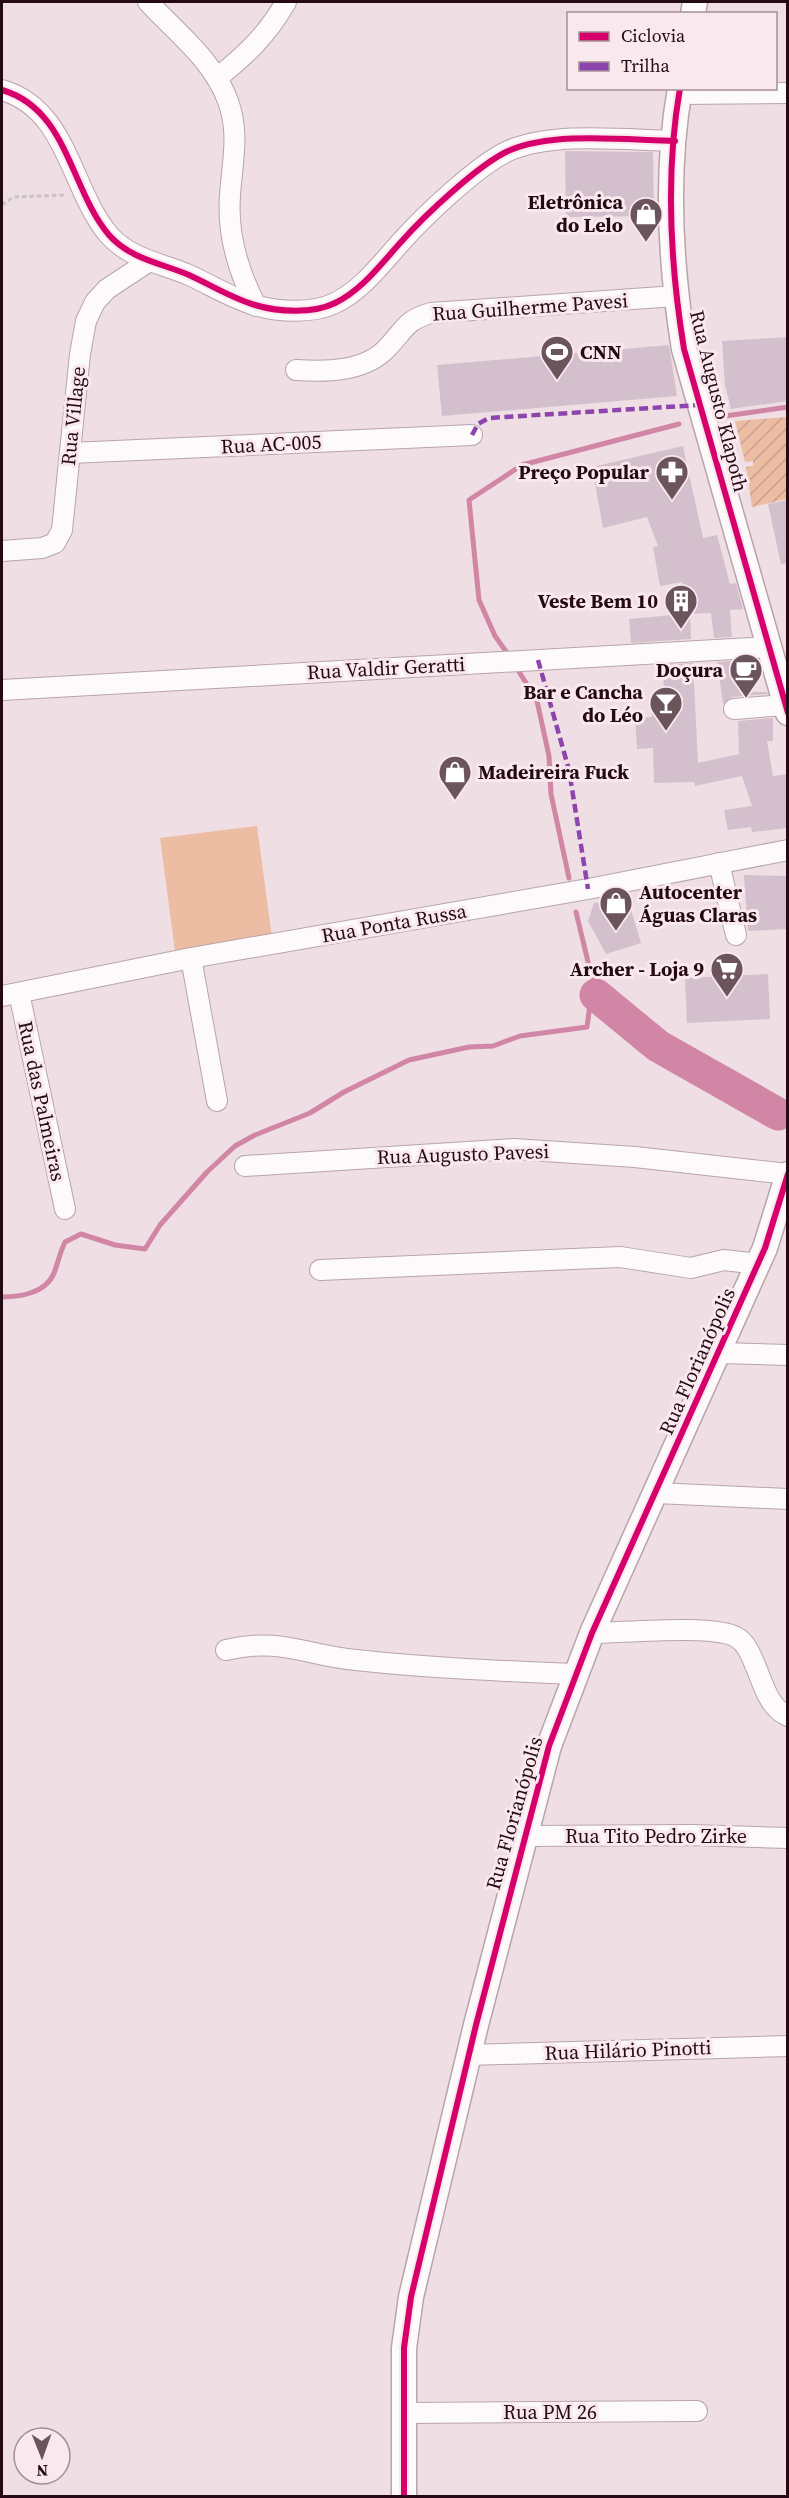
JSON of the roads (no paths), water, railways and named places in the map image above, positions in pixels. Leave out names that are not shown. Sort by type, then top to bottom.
[{"type":"main road","name":"Rua Augusto Klapoth","points":[[679,91],[671,216],[676,296],[684,348],[786,709]]},
{"type":"main road","name":"Rua Florianópolis","points":[[404,2496],[404,2348],[411,2297],[468,2055],[549,1746],[592,1634],[759,1264],[787,1182]]},
{"type":"street","points":[[148,2],[202,57],[217,78],[228,100],[236,135],[230,195],[232,239],[242,279],[256,306]]},
{"type":"street","points":[[217,78],[244,56],[270,29],[286,2]]},
{"type":"street","points":[[2,81],[10,93],[42,116],[57,135],[96,218],[110,236],[127,251],[188,275],[256,306],[297,310],[333,304],[351,294],[422,219],[507,152],[552,141],[675,141]]},
{"type":"street","points":[[679,91],[788,93]]},
{"type":"street","name":"Rua Village","points":[[2,550],[42,548],[55,543],[62,530],[80,354],[86,321],[95,302],[107,289],[148,261]]},
{"type":"street","name":"Rua Guilherme Pavesi","points":[[296,370],[319,371],[361,364],[387,348],[405,325],[431,313],[676,296]]},
{"type":"street","name":"Rua AC-005","points":[[70,453],[472,435]]},
{"type":"street","name":"Rua Valdir Geratti","points":[[2,690],[770,647]]},
{"type":"street","points":[[734,709],[786,709]]},
{"type":"street","name":"Rua Ponta Russa","points":[[10,995],[191,958],[788,850]]},
{"type":"street","points":[[719,863],[736,935]]},
{"type":"street","points":[[191,958],[217,1101]]},
{"type":"street","name":"Rua das Palmeiras","points":[[10,995],[65,1209]]},
{"type":"street","name":"Rua Augusto Pavesi","points":[[245,1166],[514,1149],[635,1157],[787,1182]]},
{"type":"street","points":[[320,1270],[620,1257],[691,1268],[724,1260],[759,1264]]},
{"type":"street","points":[[720,1353],[788,1355]]},
{"type":"street","points":[[656,1493],[788,1499]]},
{"type":"street","points":[[592,1634],[705,1632],[735,1636],[750,1653],[773,1704],[780,1712],[788,1716]]},
{"type":"street","points":[[226,1650],[250,1644],[274,1644],[353,1660],[575,1674]]},
{"type":"street","name":"Rua Tito Pedro Zirke","points":[[524,1836],[693,1835],[788,1838]]},
{"type":"street","name":"Rua Hilário Pinotti","points":[[468,2055],[788,2046]]},
{"type":"street","name":"Rua PM 26","points":[[403,2413],[697,2411]]},
{"type":"waterway","points":[[725,416],[788,407]]},
{"type":"waterway","points":[[510,657],[495,636],[479,600],[469,500],[522,465],[679,424]]},
{"type":"waterway","points":[[515,665],[537,701],[549,756],[551,794],[569,878]]},
{"type":"waterway","points":[[2,1297],[24,1295],[45,1285],[54,1273],[65,1242],[81,1234],[115,1245],[145,1249],[160,1225],[207,1172],[235,1146],[255,1135],[310,1113],[344,1092],[409,1060],[469,1047],[493,1046],[520,1036],[587,1027],[590,1005],[596,995],[576,912]]},
{"type":"waterway","points":[[596,995],[658,1046],[778,1114]]},
{"type":"place","name":"Eletrônica do Lelo","points":[[646,243]]},
{"type":"place","name":"CNN","points":[[557,381]]},
{"type":"place","name":"Preço Popular","points":[[672,501]]},
{"type":"place","name":"Veste Bem 10","points":[[681,630]]},
{"type":"place","name":"Doçura","points":[[746,699]]},
{"type":"place","name":"Bar e Cancha do Léo","points":[[666,732]]},
{"type":"place","name":"Madeireira Fuck","points":[[455,801]]},
{"type":"place","name":"Autocenter Águas Claras","points":[[616,932]]},
{"type":"place","name":"Archer - Loja 9","points":[[727,998]]}]
